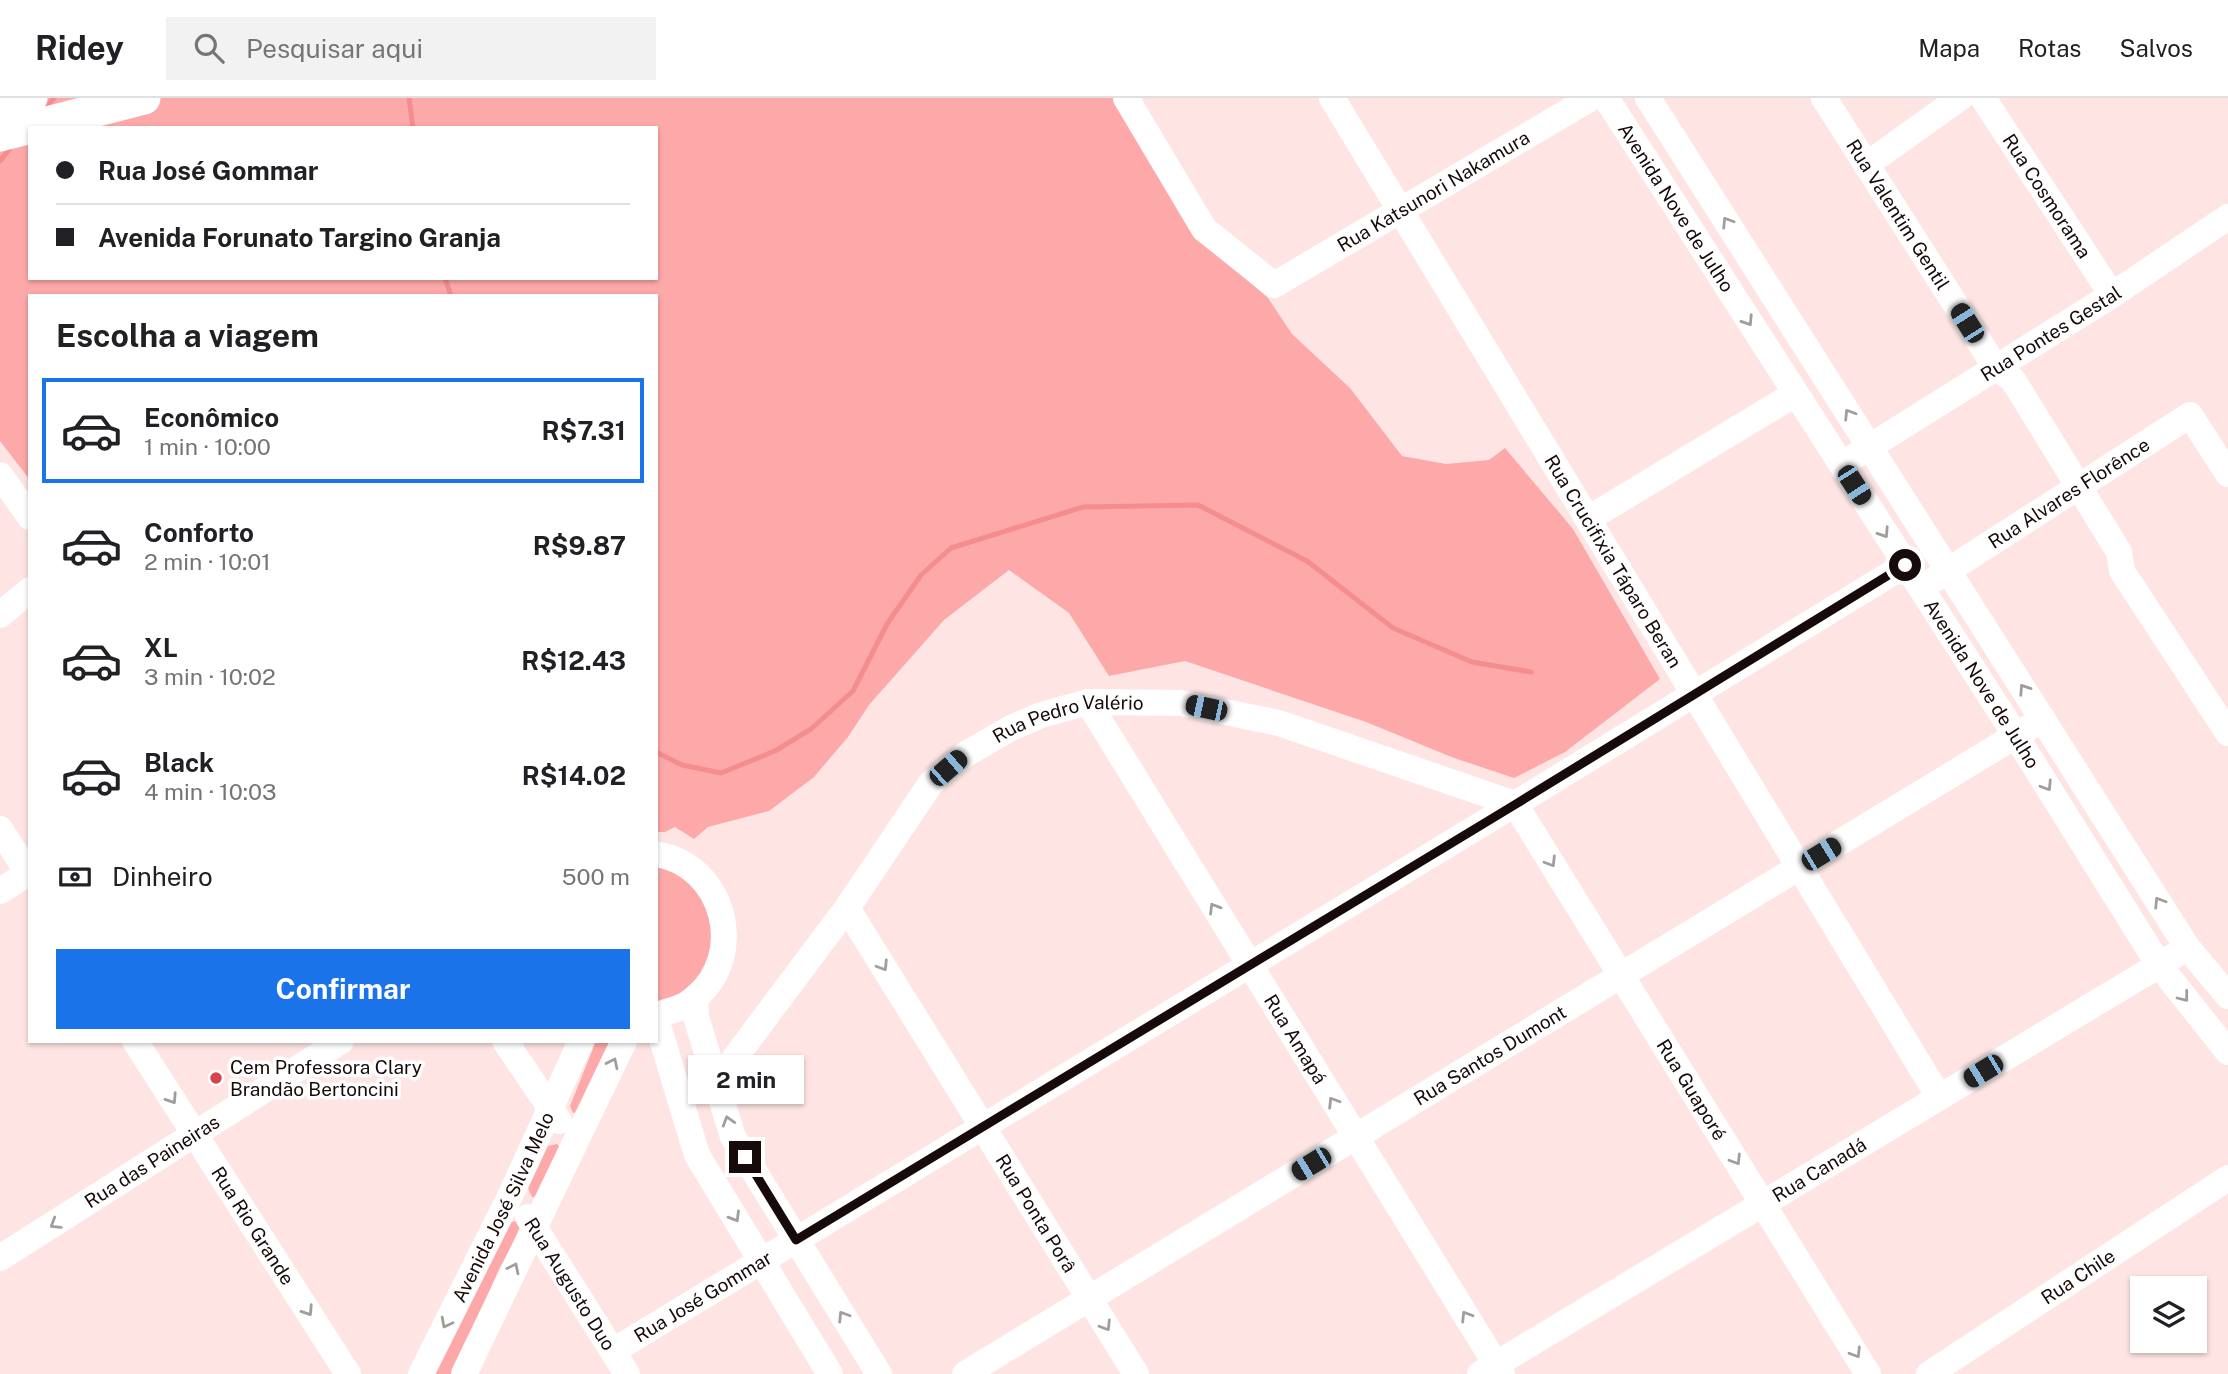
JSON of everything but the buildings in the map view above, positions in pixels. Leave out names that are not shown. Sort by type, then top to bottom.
[{"type":"main road","points":[[0,105],[31,98]]},
{"type":"main road","points":[[35,126],[134,101]]},
{"type":"main road","points":[[0,135],[28,128]]},
{"type":"street","name":"Rua Katsunori Nakamura","points":[[1126,98],[1204,229],[1274,285],[1591,98]]},
{"type":"street","name":"Rua Crucifixia Táparo Beran","points":[[1332,98],[1939,1097]]},
{"type":"street","name":"Avenida Nove de Julho","points":[[1606,98],[2159,965],[2228,1052]]},
{"type":"street","name":"Avenida Nove de Julho","points":[[1648,98],[2187,947],[2228,996]]},
{"type":"street","name":"Rua Valentim Gentil","points":[[1824,98],[1996,368],[2012,380],[2119,552],[2122,571],[2228,733]]},
{"type":"street","points":[[1866,165],[1960,98]]},
{"type":"street","name":"Rua Cosmorama","points":[[1983,98],[2112,295]]},
{"type":"street","name":"Rua Pontes Gestal","points":[[1841,465],[2112,295],[2228,217]]},
{"type":"street","points":[[1588,519],[1796,394]]},
{"type":"street","name":"Rua Alvares Florênce","points":[[1920,588],[2190,415],[2225,465]]},
{"type":"street","points":[[0,475],[28,514]]},
{"type":"street","name":"Rua José Gommar","points":[[613,1351],[1905,565]]},
{"type":"street","points":[[0,615],[28,592]]},
{"type":"street","name":"Rua Pedro Valério","points":[[716,1083],[847,908],[931,783],[966,754],[1011,728],[1041,715],[1088,702],[1181,703],[1279,723],[1516,804]]},
{"type":"street","name":"Rua Amapá","points":[[1088,702],[1355,1137],[1492,1371]]},
{"type":"street","name":"Rua Santos Dumont","points":[[965,1374],[2043,719]]},
{"type":"street","points":[[1450,782],[1462,797],[1465,807],[1465,823],[1460,838]]},
{"type":"street","name":"Rua Guaporé","points":[[1516,804],[1868,1374]]},
{"type":"street","points":[[0,829],[28,872]]},
{"type":"street","points":[[658,854],[668,856],[691,868],[709,885],[721,907],[725,932],[722,957],[712,980],[695,998],[677,1010],[658,1016]]},
{"type":"street","points":[[0,891],[28,875]]},
{"type":"street","name":"Rua Ponta Porâ","points":[[847,908],[1136,1374]]},
{"type":"street","name":"Rua Canadá","points":[[1492,1371],[1763,1203],[2187,947]]},
{"type":"street","points":[[695,998],[696,1017],[733,1137],[879,1374]]},
{"type":"street","points":[[658,1024],[697,1155],[830,1374]]},
{"type":"street","name":"Rua Rio Grande","points":[[136,1043],[348,1374]]},
{"type":"street","name":"Rua das Paineiras","points":[[0,1258],[338,1043]]},
{"type":"street","points":[[506,1043],[575,1144]]},
{"type":"street","name":"Avenida José Silva Melo","points":[[426,1363],[512,1192],[580,1043]]},
{"type":"street","name":"Avenida José Silva Melo","points":[[464,1374],[623,1043]]},
{"type":"street","points":[[680,1097],[716,1083]]},
{"type":"street","name":"Rua Chile","points":[[1929,1374],[2228,1178]]},
{"type":"street","name":"Rua Augusto Duo","points":[[512,1192],[627,1374]]},
{"type":"street","points":[[399,1374],[426,1363]]},
{"type":"shaded area","points":[[0,98],[1114,98],[1204,242],[1268,298],[1292,334],[1350,388],[1402,456],[1446,464],[1489,460],[1505,448],[1573,529],[1660,679],[1565,752],[1514,778],[1454,758],[1366,722],[1185,661],[1109,676],[1069,613],[1009,570],[944,620],[869,705],[848,737],[814,777],[769,811],[708,827],[694,839],[675,827],[658,832],[658,294],[28,294],[28,477],[0,441]]},
{"type":"shaded area","points":[[658,864],[692,879],[716,920],[710,966],[676,999],[658,1004]]},
{"type":"shaded area","points":[[595,1043],[612,1043],[579,1112],[573,1113],[570,1106]]},
{"type":"shaded area","points":[[557,1144],[563,1151],[539,1197],[532,1197],[528,1188],[548,1146]]},
{"type":"shaded area","points":[[516,1221],[522,1229],[500,1267],[453,1374],[435,1374],[508,1223]]},
{"type":"waterway","points":[[43,111],[54,98]]},
{"type":"waterway","points":[[409,98],[413,126]]},
{"type":"waterway","points":[[0,161],[11,147]]},
{"type":"waterway","points":[[446,280],[450,294]]},
{"type":"waterway","points":[[658,753],[682,765],[721,773],[775,751],[811,729],[853,691],[887,624],[921,575],[951,548],[1083,507],[1198,505],[1307,561],[1393,628],[1472,662],[1531,672]]},
{"type":"place","name":"Cem Professora Clary Brandão Bertoncini","points":[[216,1078]]},
{"type":"route","points":[[745,1157],[796,1240],[1905,565]]}]
